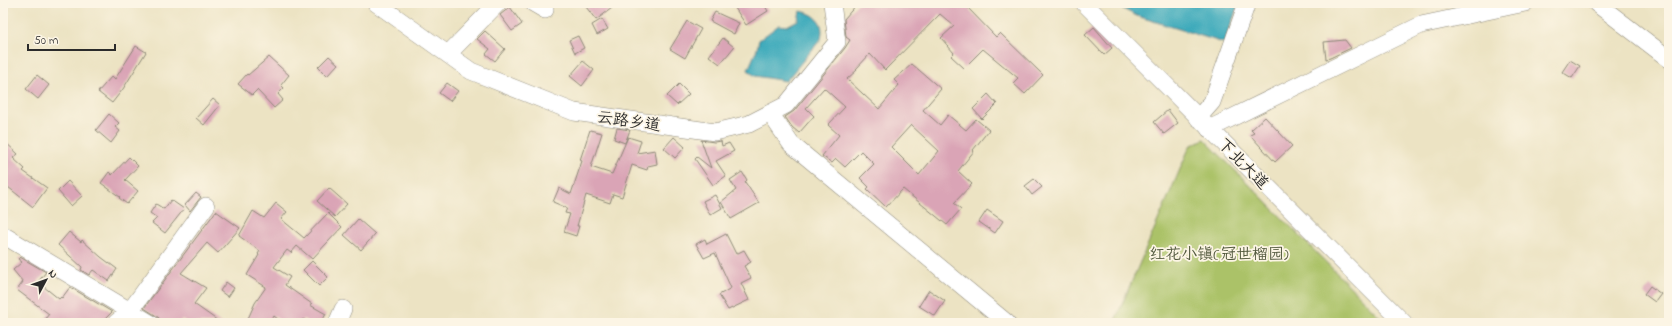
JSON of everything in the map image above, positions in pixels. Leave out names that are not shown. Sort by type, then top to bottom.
[{"type":"street","name":"云路乡道","points":[[376,3],[472,71],[574,112],[715,132],[749,124],[786,105],[837,42],[832,3]]},
{"type":"street","points":[[448,54],[498,3]]},
{"type":"street","points":[[533,3],[545,10],[545,3]]},
{"type":"street","name":"下北大道","points":[[1084,3],[1203,124],[1404,323]]},
{"type":"street","points":[[1203,124],[1247,3]]},
{"type":"street","points":[[1203,124],[1421,25],[1525,3]]},
{"type":"street","points":[[1596,3],[1669,59]]},
{"type":"street","points":[[770,113],[791,144],[1007,323]]},
{"type":"street","points":[[116,323],[130,311],[206,206]]},
{"type":"street","points":[[3,234],[150,323]]},
{"type":"green space","name":"红花小镇(冠世榴园)","points":[[1204,139],[1386,323],[1114,323],[1190,146]]},
{"type":"water","points":[[1117,3],[1239,3],[1224,43],[1137,16],[1123,9]]},
{"type":"water","points":[[800,11],[811,14],[818,20],[822,28],[821,39],[786,81],[755,76],[748,70],[757,49],[759,40],[779,25],[787,26],[798,20]]},
{"type":"building","points":[[583,3],[608,3],[612,8],[596,20]]},
{"type":"building","points":[[742,3],[763,3],[768,11],[746,25],[735,8]]},
{"type":"building","points":[[858,3],[970,3],[967,7],[996,37],[1000,33],[1043,75],[1025,94],[1013,83],[1018,78],[983,49],[964,68],[951,56],[954,53],[941,38],[954,26],[940,14],[885,70],[870,54],[856,69],[857,70],[847,79],[879,109],[899,85],[894,80],[912,64],[941,89],[923,110],[940,125],[948,115],[966,130],[976,119],[989,130],[958,171],[972,184],[954,203],[961,209],[947,225],[903,189],[886,207],[867,189],[869,187],[860,178],[874,164],[861,151],[845,167],[836,159],[832,163],[822,156],[839,135],[828,125],[845,107],[824,88],[806,108],[814,116],[799,133],[792,127],[785,117],[794,111],[850,40],[846,37],[844,19]],"holes":[[[911,125],[939,151],[919,175],[891,147]]]},
{"type":"building","points":[[510,7],[522,24],[512,31],[500,15]]},
{"type":"building","points":[[715,12],[739,23],[734,34],[710,21]]},
{"type":"building","points":[[602,19],[608,29],[597,35],[592,25]]},
{"type":"building","points":[[687,21],[701,29],[685,58],[670,49]]},
{"type":"building","points":[[1094,27],[1112,48],[1104,55],[1085,35]]},
{"type":"building","points":[[485,31],[505,49],[495,61],[486,54],[490,49],[477,39]]},
{"type":"building","points":[[578,36],[584,48],[575,53],[569,40]]},
{"type":"building","points":[[723,38],[734,47],[720,64],[709,56]]},
{"type":"building","points":[[1345,40],[1351,48],[1326,59],[1324,42]]},
{"type":"building","points":[[136,46],[146,52],[123,89],[112,103],[98,92],[112,76],[115,79]]},
{"type":"building","points":[[329,56],[338,64],[327,76],[318,67]]},
{"type":"building","points":[[269,57],[289,75],[281,85],[284,88],[278,94],[283,100],[274,108],[257,90],[252,95],[238,84],[247,74],[248,75]]},
{"type":"building","points":[[1570,60],[1580,66],[1572,78],[1562,72]]},
{"type":"building","points":[[583,61],[594,70],[582,86],[570,76]]},
{"type":"building","points":[[37,75],[49,85],[38,99],[26,89]]},
{"type":"building","points":[[447,83],[458,91],[450,101],[439,93]]},
{"type":"building","points":[[679,84],[689,94],[677,105],[667,96]]},
{"type":"building","points":[[988,94],[997,104],[982,119],[973,109]]},
{"type":"building","points":[[213,99],[220,105],[204,125],[196,118]]},
{"type":"building","points":[[1168,110],[1178,123],[1164,134],[1154,122]]},
{"type":"building","points":[[109,114],[119,123],[115,127],[120,131],[111,143],[96,130]]},
{"type":"building","points":[[1265,117],[1292,146],[1275,162],[1250,135],[1254,133],[1251,130]]},
{"type":"building","points":[[617,128],[630,130],[625,143],[614,139]]},
{"type":"building","points":[[590,130],[602,133],[591,167],[612,174],[628,137],[641,141],[637,153],[655,150],[657,164],[648,166],[647,170],[632,165],[622,197],[613,194],[610,203],[586,195],[577,226],[579,226],[576,236],[564,232],[570,214],[565,213],[567,208],[553,202],[559,188],[571,194]]},
{"type":"building","points":[[674,137],[685,147],[675,158],[664,148]]},
{"type":"building","points":[[3,140],[18,154],[13,158],[25,169],[23,171],[47,188],[33,207],[3,183]]},
{"type":"building","points":[[701,140],[714,142],[721,141],[722,146],[729,143],[734,151],[716,161],[726,176],[713,185],[695,159],[697,157],[711,168]]},
{"type":"building","points":[[129,157],[138,166],[125,180],[138,191],[127,204],[101,183],[109,172],[112,175]]},
{"type":"building","points":[[742,172],[747,180],[745,182],[759,203],[731,219],[721,202],[736,190],[730,180]]},
{"type":"building","points":[[1034,179],[1042,187],[1032,195],[1025,186]]},
{"type":"building","points":[[68,181],[82,196],[71,206],[58,191]]},
{"type":"building","points":[[329,188],[347,204],[335,217],[317,201]]},
{"type":"building","points":[[196,193],[201,197],[190,211],[185,205]]},
{"type":"building","points":[[715,195],[722,208],[710,215],[703,201]]},
{"type":"building","points":[[171,200],[184,209],[165,233],[152,223],[157,218],[150,213],[156,204],[164,209]]},
{"type":"building","points":[[276,203],[287,212],[281,219],[304,238],[328,213],[342,227],[312,259],[297,246],[291,253],[287,250],[274,267],[290,277],[285,285],[312,304],[310,305],[326,314],[321,323],[310,323],[303,319],[300,323],[283,323],[274,316],[270,323],[246,323],[255,303],[266,287],[247,275],[260,251],[239,236],[253,211],[264,218]]},
{"type":"building","points":[[987,210],[1003,221],[995,233],[979,222]]},
{"type":"building","points":[[216,211],[240,228],[218,253],[207,243],[181,273],[206,288],[194,304],[221,323],[187,323],[182,319],[179,323],[160,323],[159,318],[144,308]]},
{"type":"building","points":[[358,219],[375,234],[361,250],[344,235]]},
{"type":"building","points":[[69,232],[81,242],[82,240],[117,269],[109,281],[93,270],[89,275],[81,270],[82,267],[58,245]]},
{"type":"building","points":[[726,234],[736,254],[744,250],[751,262],[744,266],[751,278],[741,283],[749,300],[728,310],[719,295],[731,288],[715,253],[704,258],[696,244],[705,239],[707,244]]},
{"type":"building","points":[[20,257],[46,272],[38,282],[59,299],[61,297],[62,298],[70,287],[112,312],[101,323],[42,323],[49,314],[17,290],[23,282],[13,270],[22,262],[18,259]]},
{"type":"building","points":[[312,261],[328,277],[319,286],[303,270]]},
{"type":"building","points":[[226,282],[234,288],[228,297],[220,291]]},
{"type":"building","points":[[1650,286],[1661,294],[1655,302],[1644,294]]},
{"type":"building","points":[[929,290],[945,301],[935,316],[919,306]]}]
